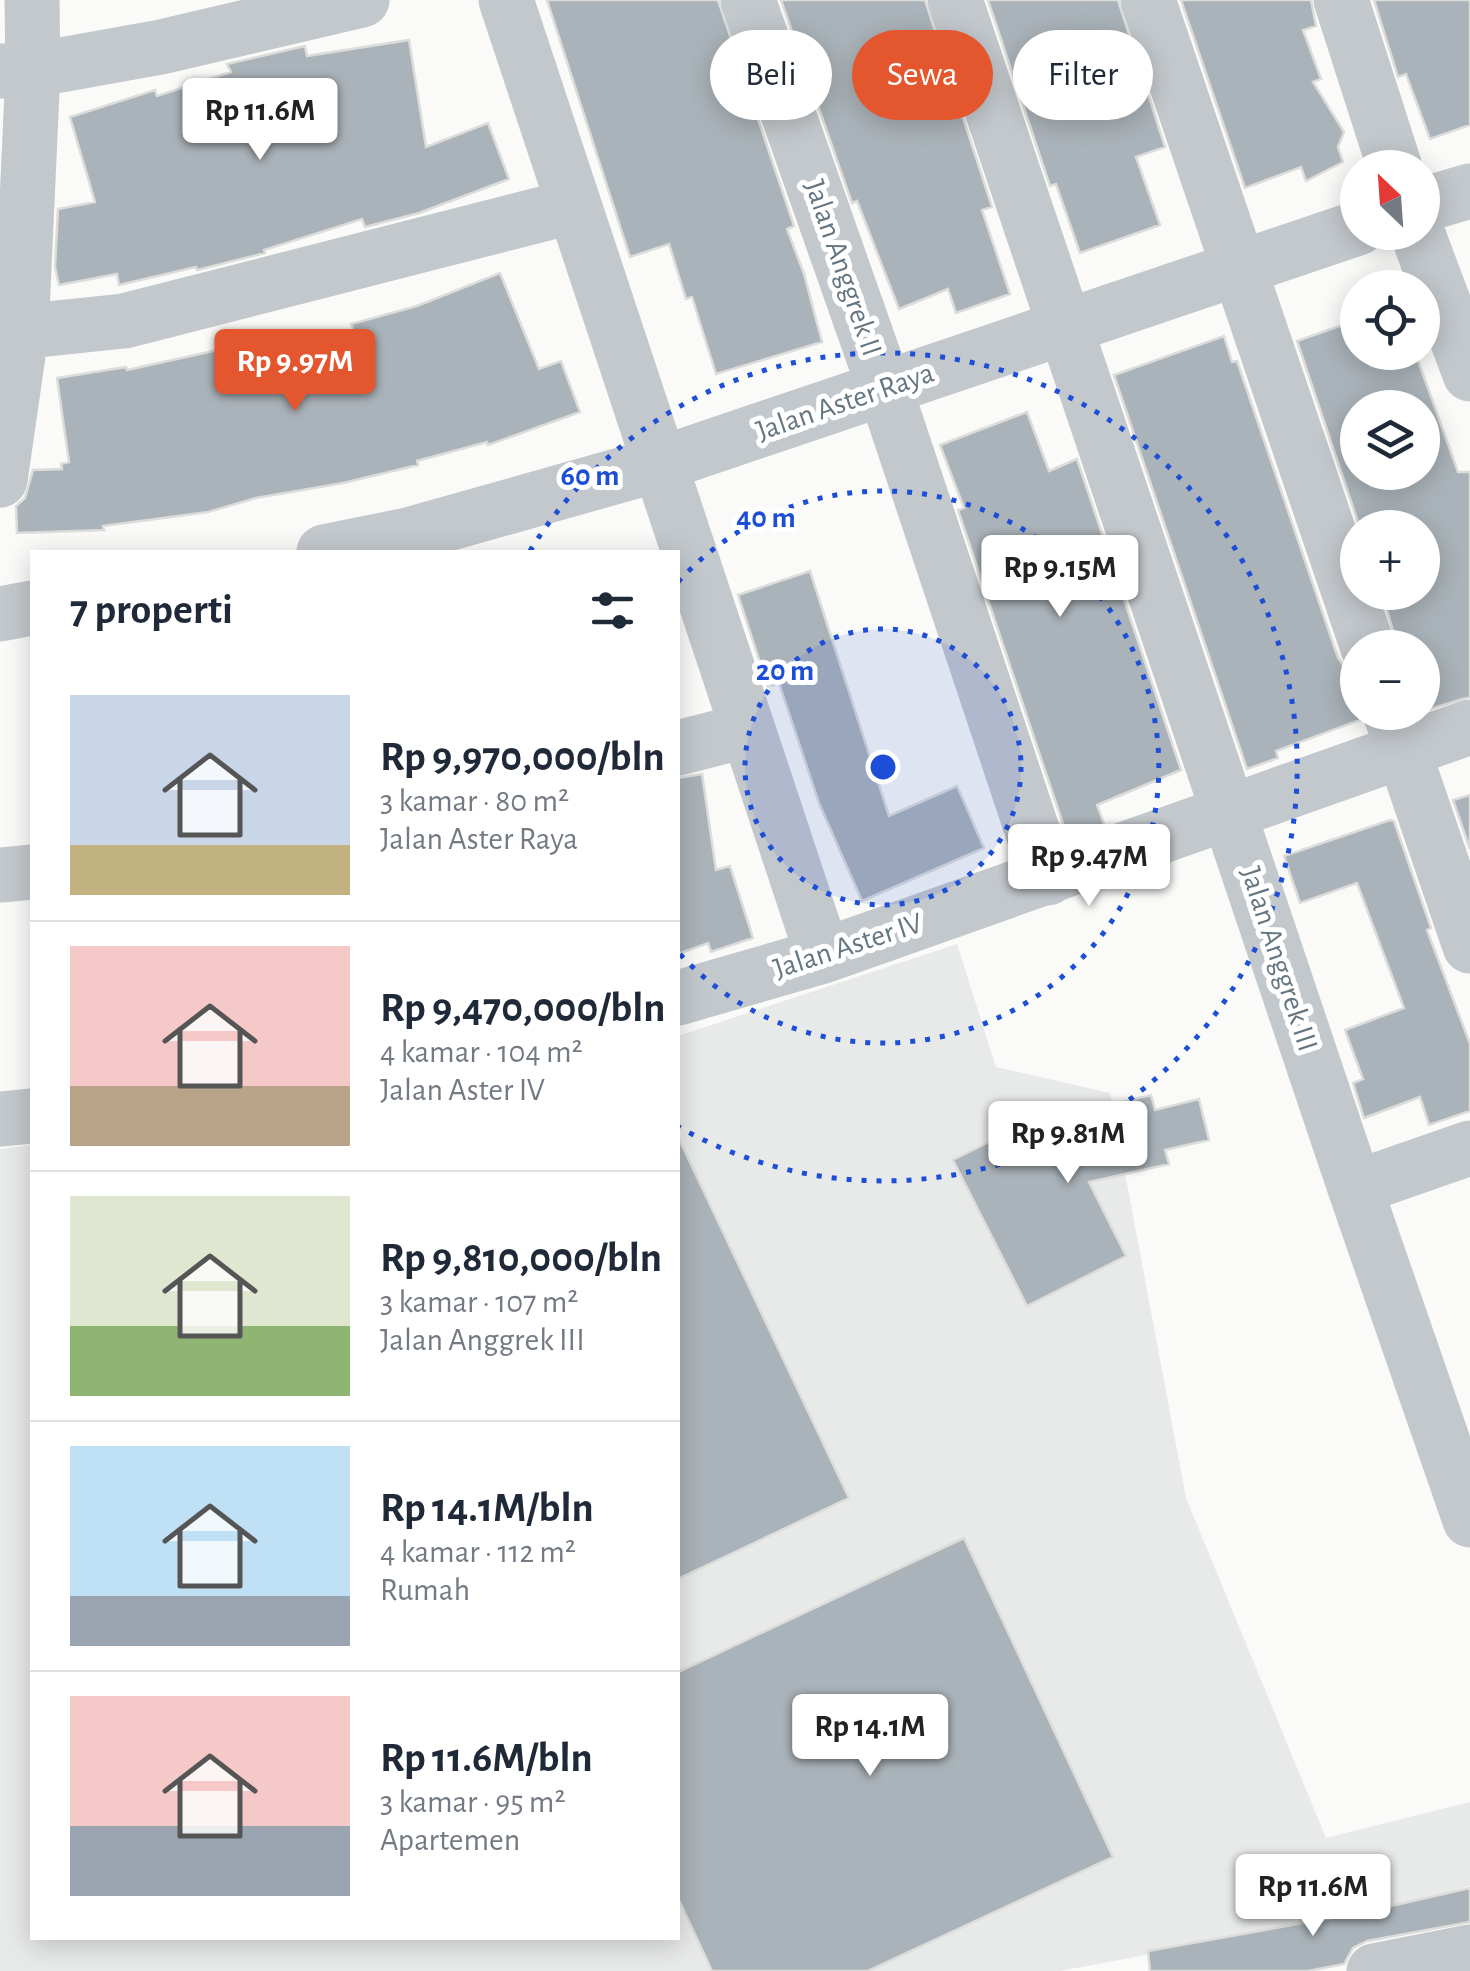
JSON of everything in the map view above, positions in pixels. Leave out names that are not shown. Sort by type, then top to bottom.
[{"type":"street","points":[[0,480],[10,334],[17,70],[32,0]]},
{"type":"street","points":[[17,70],[161,47],[362,0]]},
{"type":"street","points":[[506,0],[823,956]]},
{"type":"street","name":"Jalan Anggrek II","points":[[748,0],[885,389],[1048,878]]},
{"type":"street","name":"Jalan Anggrek III","points":[[955,0],[1354,1188],[1470,1520]]},
{"type":"street","points":[[1148,0],[1362,630]]},
{"type":"street","points":[[1342,0],[1389,150]]},
{"type":"street","points":[[1440,200],[1470,191]]},
{"type":"street","points":[[10,334],[124,321],[574,206]]},
{"type":"street","name":"Jalan Aster Raya","points":[[334,550],[408,536],[660,464],[1340,234]]},
{"type":"street","points":[[1424,250],[1470,374]]},
{"type":"street","points":[[0,614],[30,608]]},
{"type":"street","name":"Jalan Aster IV","points":[[680,997],[823,956],[1230,813],[1397,732],[1470,727]]},
{"type":"street","points":[[680,747],[748,730]]},
{"type":"street","points":[[1397,732],[1470,946]]},
{"type":"street","points":[[0,875],[30,872]]},
{"type":"street","points":[[0,1119],[30,1116]]},
{"type":"street","points":[[1354,1188],[1470,1148]]},
{"type":"street","points":[[1374,1971],[1470,1952]]},
{"type":"shaded area","points":[[957,944],[996,1067],[1110,1093],[1186,1498],[1326,1838],[1470,1802],[1470,1886],[1366,1914],[1060,1971],[0,1971],[0,1149],[30,1145],[30,1940],[680,1940],[680,1035]]},
{"type":"building","points":[[547,0],[718,0],[728,30],[710,30],[710,120],[758,120],[794,226],[787,229],[822,342],[716,374],[692,297],[686,299],[669,244],[630,257]]},
{"type":"building","points":[[781,0],[925,0],[935,30],[852,30],[852,120],[964,120],[992,207],[982,210],[1010,294],[956,313],[948,289],[899,309],[857,201],[852,203],[823,120],[832,120],[832,30],[791,30]]},
{"type":"building","points":[[988,0],[1118,0],[1128,30],[1013,30],[1013,75]]},
{"type":"building","points":[[1181,0],[1311,0],[1316,26],[1303,30],[1321,79],[1313,82],[1344,132],[1338,147],[1340,164],[1306,181],[1301,167],[1245,188]]},
{"type":"building","points":[[1374,0],[1470,0],[1470,125],[1430,139],[1406,74],[1398,77]]},
{"type":"building","points":[[409,40],[426,147],[488,123],[509,179],[419,213],[365,227],[362,219],[264,250],[265,253],[197,270],[196,267],[119,285],[117,274],[59,285],[55,267],[58,209],[95,202],[70,117],[155,90],[157,96],[231,72],[227,64],[305,46],[307,56]]},
{"type":"building","points":[[1153,109],[1165,147],[1136,157],[1160,225],[1080,253],[1056,184],[1050,186],[1028,120],[1153,120]]},
{"type":"building","points":[[500,273],[539,369],[561,361],[580,412],[488,445],[487,442],[417,461],[418,465],[343,483],[256,498],[208,512],[103,526],[104,530],[17,533],[16,506],[25,498],[33,470],[62,469],[61,464],[69,462],[57,378],[126,367],[127,370],[227,348],[229,356],[353,329],[351,324],[417,306]]},
{"type":"building","points":[[1340,326],[1340,370],[1421,370],[1429,390],[1340,390],[1340,469],[1297,341]]},
{"type":"building","points":[[1224,336],[1232,362],[1237,361],[1340,661],[1340,727],[1276,751],[1278,758],[1247,769],[1114,375]]},
{"type":"building","points":[[1027,412],[1049,471],[1077,459],[1181,770],[1097,805],[1104,824],[1067,836],[958,510],[964,508],[940,445]]},
{"type":"building","points":[[1440,422],[1458,472],[1470,472],[1470,697],[1440,706],[1440,630],[1393,630],[1387,610],[1440,610],[1440,510],[1354,510],[1347,490],[1440,490]]},
{"type":"building","points":[[810,571],[889,816],[957,786],[984,848],[862,901],[819,803],[779,683],[768,687],[738,595]]},
{"type":"building","points":[[702,774],[716,870],[730,866],[753,938],[711,952],[708,943],[680,953],[680,778]]},
{"type":"building","points":[[1470,795],[1470,849],[1453,800]]},
{"type":"building","points":[[1394,821],[1431,928],[1427,930],[1470,1044],[1470,1111],[1429,1125],[1420,1097],[1364,1118],[1353,1083],[1363,1079],[1345,1030],[1404,1008],[1357,883],[1300,903],[1284,856]]},
{"type":"building","points":[[1151,1095],[1155,1110],[1199,1099],[1209,1140],[1165,1150],[1169,1164],[1089,1182],[1126,1256],[1027,1306],[953,1160],[1015,1129]]},
{"type":"building","points":[[680,1141],[849,1498],[680,1578]]},
{"type":"building","points":[[964,1538],[1113,1857],[868,1971],[712,1971],[680,1902],[680,1671]]},
{"type":"building","points":[[1470,1888],[1470,1922],[1367,1941],[1353,1948],[1344,1964],[1308,1971],[1150,1971],[1148,1951],[1365,1912]]}]
